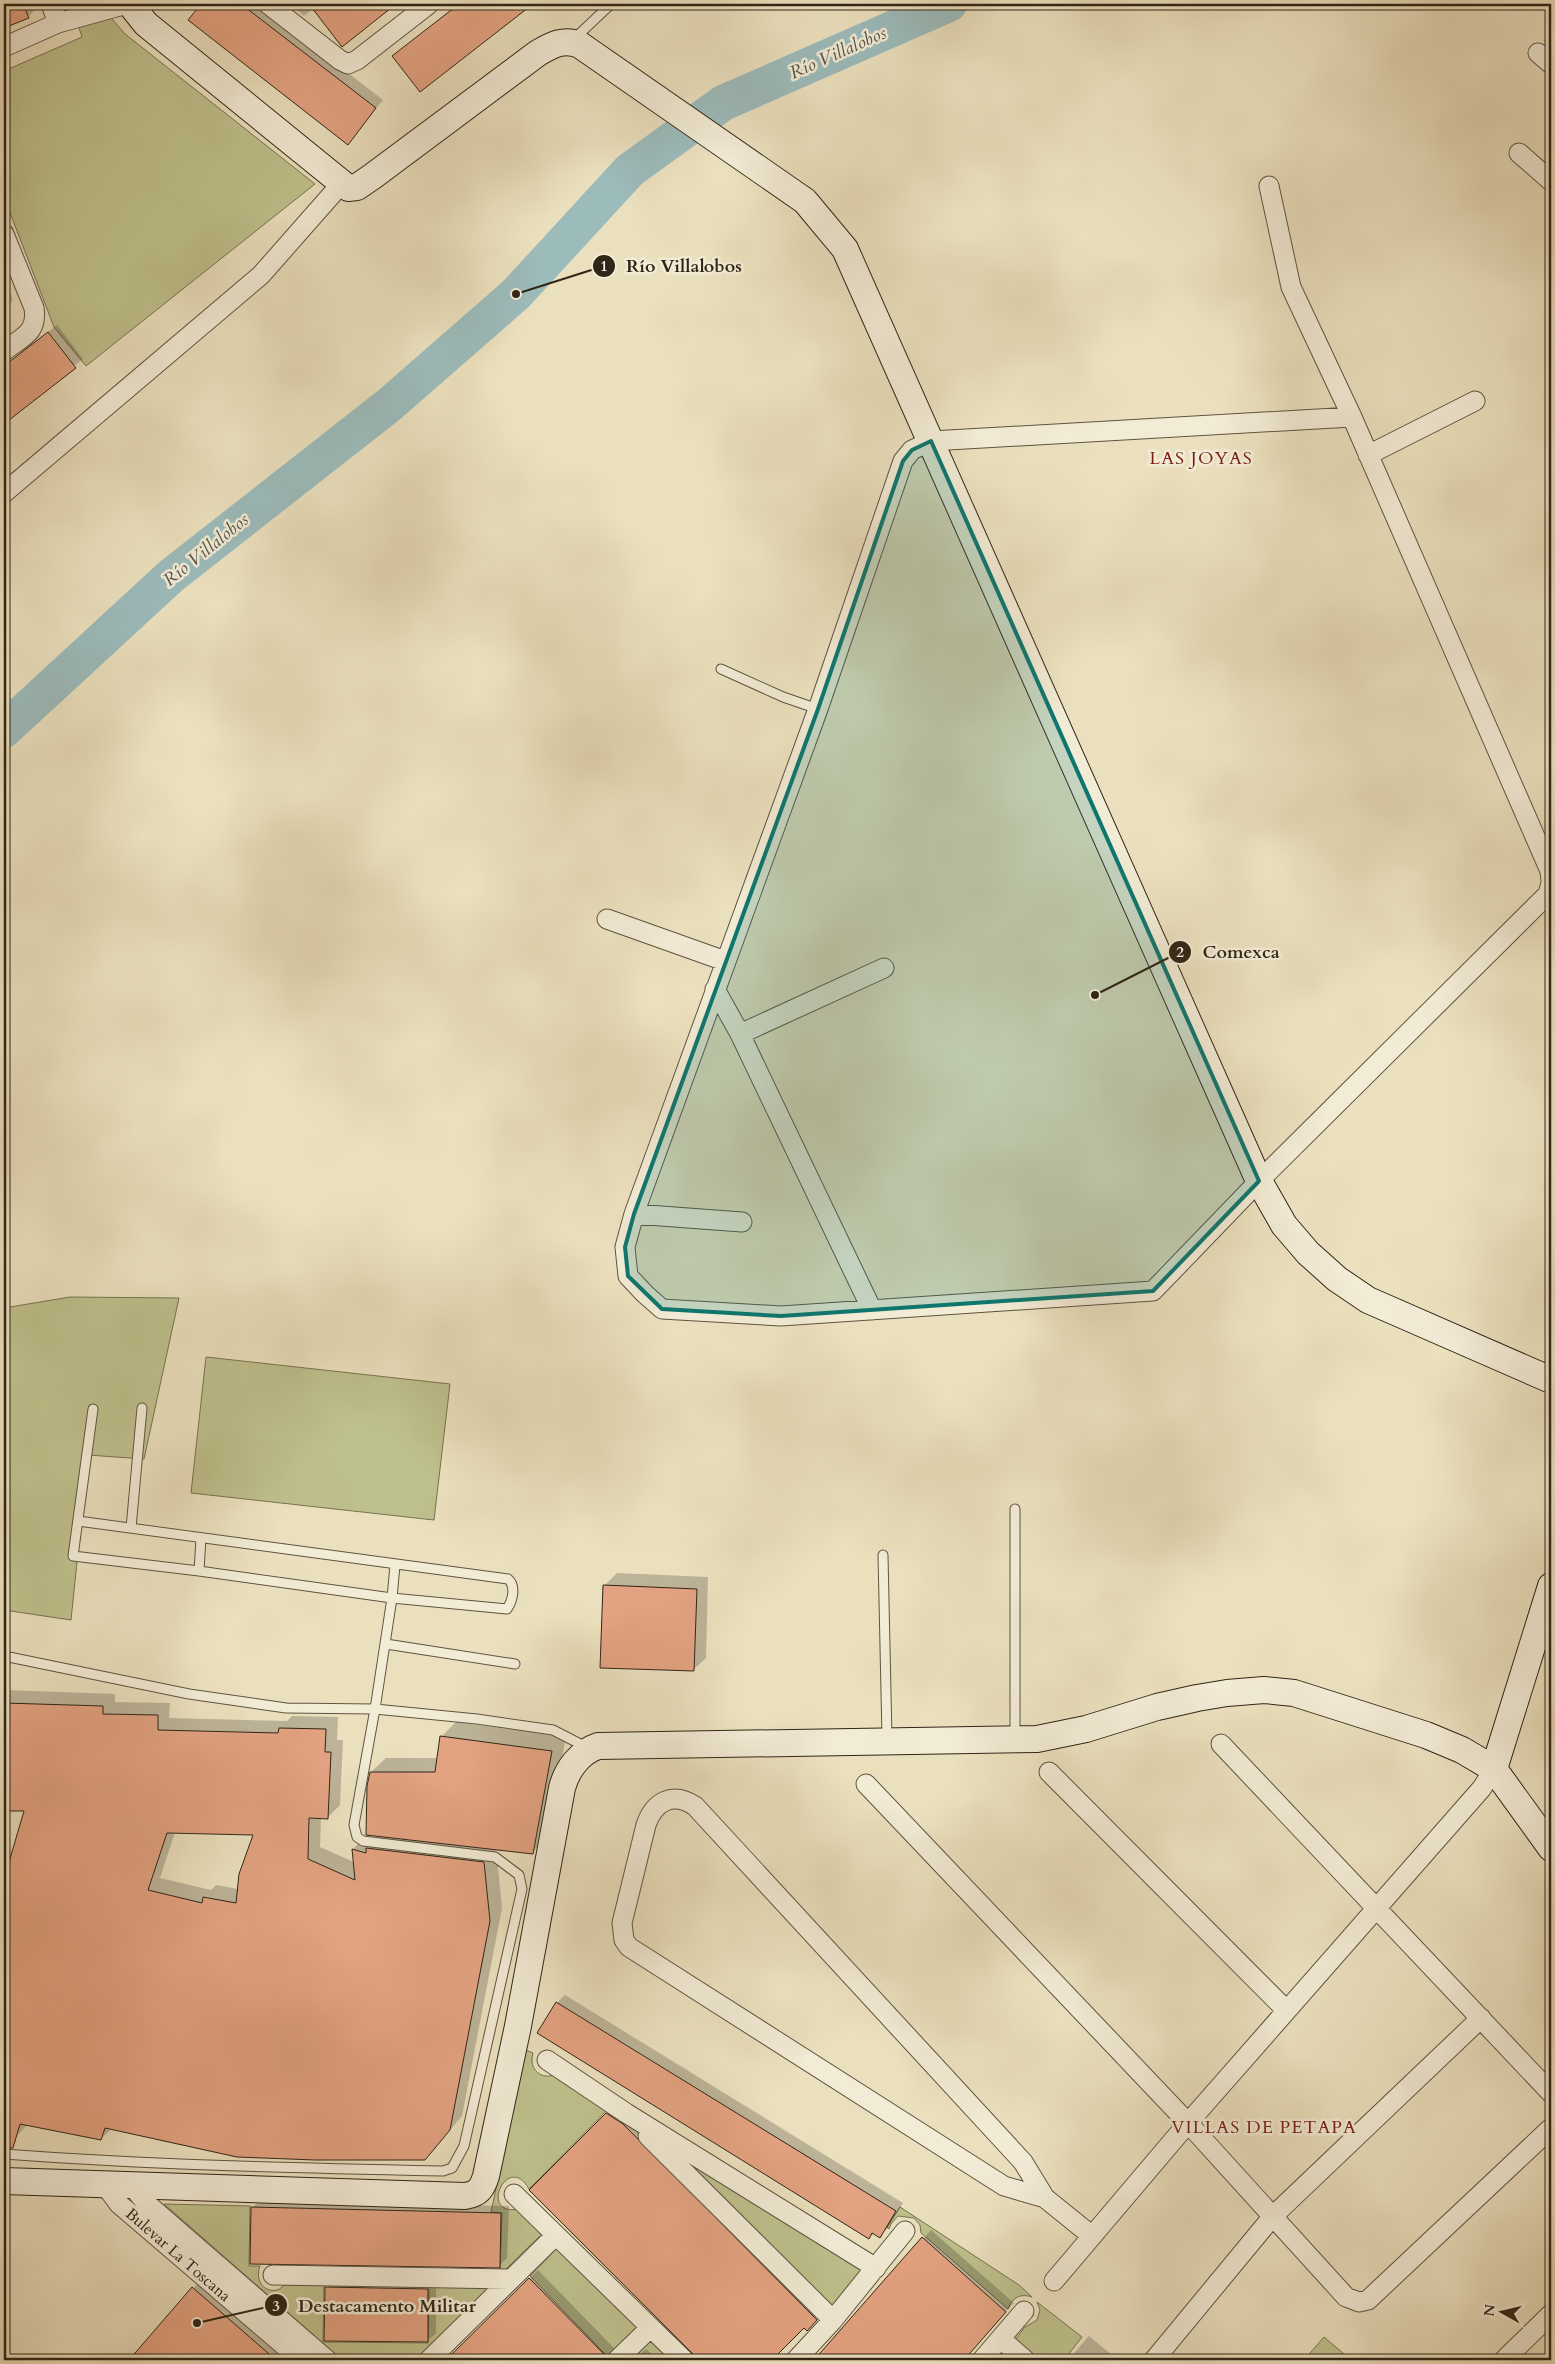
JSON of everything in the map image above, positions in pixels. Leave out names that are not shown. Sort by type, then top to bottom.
[{"type":"main road","points":[[128,4],[146,24],[348,188],[357,187],[538,53],[556,44],[575,44],[805,201],[845,249],[1259,1182],[1284,1224],[1308,1253],[1344,1284],[1368,1300],[1551,1380]]},
{"type":"main road","points":[[1494,1769],[1551,1586]]},
{"type":"main road","points":[[4,2180],[465,2196],[480,2190],[486,2176],[518,2026],[562,1788],[571,1767],[589,1749],[598,1746],[624,1744],[1037,1739],[1086,1729],[1157,1707],[1197,1698],[1264,1690],[1294,1693],[1426,1735],[1462,1750],[1494,1769],[1551,1848]]},
{"type":"street","points":[[51,4],[58,22]]},
{"type":"street","points":[[4,47],[58,22],[128,4]]},
{"type":"street","points":[[268,4],[348,64],[356,60],[429,4]]},
{"type":"street","points":[[1519,153],[1551,181]]},
{"type":"street","points":[[4,493],[261,275],[342,183]]},
{"type":"street","points":[[1270,186],[1291,287],[1352,417],[1546,862],[1551,882],[1548,894],[1259,1182],[1153,1291],[781,1316],[662,1309],[628,1276],[625,1247],[634,1214],[725,960],[818,710],[903,461],[912,450],[931,442],[1352,417]]},
{"type":"street","points":[[4,234],[34,308],[36,320],[31,330],[4,351]]},
{"type":"street","points":[[1368,456],[1475,401]]},
{"type":"street","points":[[607,919],[725,960]]},
{"type":"street","points":[[740,1034],[884,968]]},
{"type":"street","points":[[715,989],[740,1034],[872,1310]]},
{"type":"street","points":[[634,1214],[742,1222]]},
{"type":"street","points":[[1221,1744],[1377,1906],[1551,2092]]},
{"type":"street","points":[[1054,2281],[1188,2122],[1482,1788],[1494,1769]]},
{"type":"street","points":[[1049,1772],[1286,2010]]},
{"type":"street","points":[[866,1784],[1188,2122],[1346,2297],[1359,2302],[1368,2300],[1551,2128]]},
{"type":"street","points":[[1045,2198],[1004,2186],[629,1947],[624,1940],[622,1923],[646,1825],[658,1804],[668,1800],[678,1800],[695,1806],[1023,2162],[1045,2198],[1092,2236]]},
{"type":"street","points":[[1154,2360],[1273,2216],[1481,2018]]},
{"type":"street","points":[[547,2060],[626,2113],[876,2268]]},
{"type":"street","points":[[626,2113],[832,2320]]},
{"type":"street","name":"Bulevar La Toscana","points":[[108,2184],[110,2192],[119,2204],[301,2360]]},
{"type":"street","name":"Bulevar La Toscana","points":[[134,2185],[146,2204],[327,2360]]},
{"type":"street","points":[[514,2194],[684,2360]]},
{"type":"street","points":[[796,2360],[876,2268],[905,2231]]},
{"type":"street","points":[[429,2360],[556,2236]]},
{"type":"street","points":[[273,2275],[510,2279]]},
{"type":"street","points":[[982,2360],[1024,2311]]},
{"type":"street","points":[[1504,2360],[1551,2314]]},
{"type":"street","points":[[617,2360],[650,2328]]},
{"type":"street","points":[[1000,2339],[1025,2360]]},
{"type":"lane","points":[[575,44],[611,4]]},
{"type":"lane","points":[[722,669],[818,710]]},
{"type":"lane","points":[[131,1528],[142,1408]]},
{"type":"lane","points":[[78,1521],[508,1579],[514,1587],[507,1609],[392,1598],[199,1571],[73,1556],[93,1409]]},
{"type":"lane","points":[[1014,1739],[1016,1509]]},
{"type":"lane","points":[[199,1571],[202,1538]]},
{"type":"lane","points":[[883,1555],[887,1741]]},
{"type":"lane","points":[[4,2154],[185,2164],[336,2169],[443,2171],[452,2168],[464,2146],[522,1889],[519,1875],[496,1857],[363,1841],[357,1837],[354,1825],[386,1644],[395,1565]]},
{"type":"lane","points":[[386,1644],[514,1664]]},
{"type":"lane","points":[[4,1656],[189,1694],[286,1708],[375,1708],[477,1719],[553,1730],[589,1749]]},
{"type":"highlighted area","points":[[931,441],[1259,1181],[1153,1291],[781,1316],[662,1309],[628,1276],[625,1247],[634,1214],[818,709],[903,461],[912,450]]},
{"type":"green space","points":[[71,4],[99,4],[125,34],[315,184],[86,366],[54,327],[4,197],[4,71],[82,37]]},
{"type":"green space","points":[[70,1297],[179,1298],[144,1459],[88,1455],[71,1620],[4,1610],[4,1308]]},
{"type":"green space","points":[[206,1357],[450,1384],[434,1520],[191,1493]]},
{"type":"green space","points":[[526,2050],[533,2053],[534,2069],[541,2075],[551,2076],[557,2074],[608,2109],[529,2189],[521,2179],[513,2177],[500,2188],[498,2196],[500,2204],[507,2209],[519,2209],[543,2233],[505,2270],[500,2270],[502,2213],[491,2212]]},
{"type":"green space","points":[[626,2113],[876,2268],[833,2320]]},
{"type":"green space","points":[[164,2204],[250,2206],[249,2266],[260,2266],[259,2280],[267,2289],[277,2290],[290,2283],[324,2285],[323,2342],[428,2343],[429,2286],[492,2287],[418,2360],[342,2360]]},
{"type":"green space","points":[[900,2207],[1019,2285],[1032,2297],[1017,2297],[1008,2309],[921,2233],[920,2225],[914,2218],[898,2216],[889,2229],[887,2227]]},
{"type":"green space","points":[[558,2247],[637,2327],[608,2357],[530,2276]]},
{"type":"green space","points":[[1037,2302],[1082,2337],[1064,2360],[1040,2360],[1015,2340],[1025,2327],[1037,2320],[1040,2310]]},
{"type":"green space","points":[[1324,2337],[1351,2360],[1304,2360]]},
{"type":"green space","points":[[651,2339],[673,2360],[643,2360],[636,2354]]},
{"type":"building","points":[[4,4],[23,4],[29,18],[4,28]]},
{"type":"building","points":[[201,4],[241,4],[376,108],[348,145],[188,20]]},
{"type":"building","points":[[309,4],[396,4],[342,47]]},
{"type":"building","points":[[459,4],[533,4],[420,92],[392,56]]},
{"type":"building","points":[[48,332],[76,368],[4,424],[4,366]]},
{"type":"building","points":[[603,1585],[697,1589],[694,1671],[600,1668]]},
{"type":"building","points":[[4,1703],[103,1706],[103,1714],[158,1715],[158,1730],[278,1733],[279,1728],[326,1729],[325,1752],[331,1752],[328,1819],[309,1818],[308,1859],[355,1880],[352,1849],[366,1853],[366,1848],[484,1862],[490,1921],[450,2130],[425,2160],[315,2160],[237,2157],[105,2128],[101,2140],[20,2124],[13,2148],[4,2148],[4,1879],[24,1811],[4,1811]],"holes":[[[167,1833],[253,1835],[239,1874],[236,1903],[203,1897],[202,1903],[148,1890]]]},
{"type":"building","points":[[440,1736],[552,1751],[533,1854],[366,1835],[367,1786],[370,1772],[435,1772]]},
{"type":"building","points":[[556,2002],[896,2211],[880,2238],[872,2233],[869,2239],[537,2033]]},
{"type":"building","points":[[606,2113],[623,2124],[817,2320],[807,2331],[804,2328],[772,2360],[699,2360],[529,2190]]},
{"type":"building","points":[[251,2207],[501,2213],[500,2268],[250,2264]]},
{"type":"building","points":[[922,2237],[1006,2312],[964,2360],[814,2360]]},
{"type":"building","points":[[529,2278],[606,2356],[606,2360],[446,2360]]},
{"type":"building","points":[[192,2287],[276,2360],[129,2360]]},
{"type":"building","points":[[325,2287],[428,2289],[428,2342],[324,2341]]},
{"type":"waterway","name":"Río Villalobos","points":[[4,730],[171,576],[389,405],[516,294],[630,170],[723,103],[949,4]]},
{"type":"place","name":"Río Villalobos","points":[[516,294]]},
{"type":"place","name":"Comexca","points":[[1095,995]]},
{"type":"place","name":"Destacamento Militar","points":[[197,2323]]},
{"type":"district","name":"LAS JOYAS","points":[[1201,458]]},
{"type":"district","name":"VILLAS DE PETAPA","points":[[1264,2127]]}]
